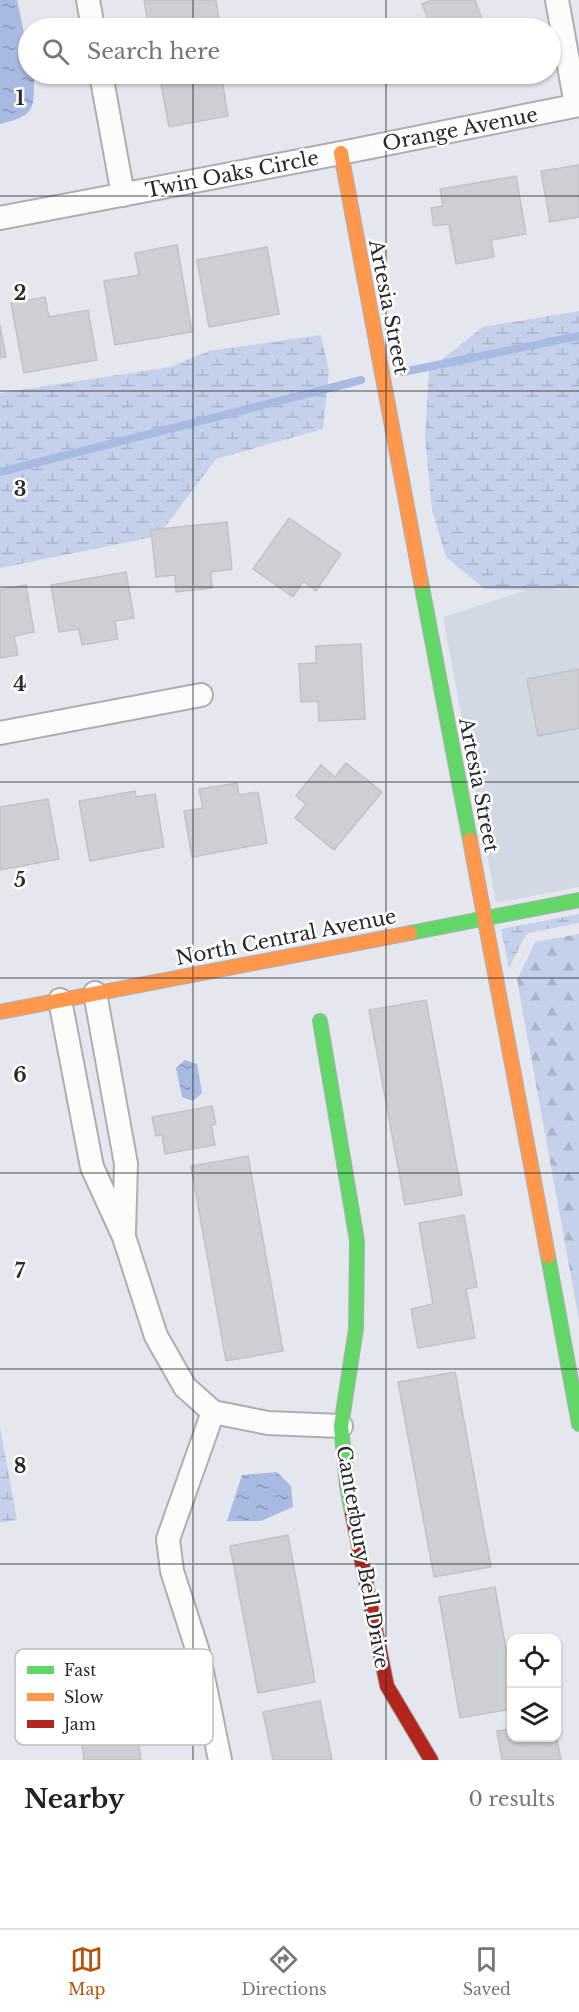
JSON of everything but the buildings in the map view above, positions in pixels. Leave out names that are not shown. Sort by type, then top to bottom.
[{"type":"street","points":[[88,0],[91,18]]},
{"type":"street","points":[[556,0],[560,18]]},
{"type":"street","points":[[561,24],[578,105]]},
{"type":"street","name":"Twin Oaks Circle","points":[[103,84],[123,195]]},
{"type":"street","name":"Orange Avenue","points":[[340,153],[578,105]]},
{"type":"street","name":"Twin Oaks Circle","points":[[0,218],[340,153]]},
{"type":"street","name":"Artesia Street","points":[[340,153],[579,1424]]},
{"type":"street","points":[[0,733],[201,695]]},
{"type":"street","name":"North Central Avenue","points":[[0,1012],[579,900]]},
{"type":"street","points":[[95,993],[126,1164],[124,1237]]},
{"type":"street","points":[[60,1000],[92,1167],[124,1237],[156,1336],[185,1387],[213,1412],[268,1423],[341,1426]]},
{"type":"street","name":"Canterbury Bell Drive","points":[[320,1021],[357,1241],[356,1329],[341,1426],[346,1486],[387,1686],[431,1760]]},
{"type":"street","points":[[197,1649],[172,1571],[168,1539],[213,1412]]},
{"type":"street","points":[[213,1726],[220,1760]]},
{"type":"shaded area","points":[[579,585],[579,887],[496,903],[443,617],[530,589],[546,590]]},
{"type":"green space","points":[[579,311],[579,585],[546,590],[485,589],[446,557],[432,510],[425,438],[429,370],[483,327]]},
{"type":"green space","points":[[321,335],[329,371],[323,429],[216,459],[158,536],[0,568],[0,393],[170,367],[209,351]]},
{"type":"green space","points":[[579,914],[579,923],[529,933],[524,938],[509,968],[501,929]]},
{"type":"green space","points":[[579,934],[579,1320],[517,980],[535,942]]},
{"type":"green space","points":[[0,1427],[17,1520],[0,1523]]},
{"type":"water","points":[[0,0],[17,0],[21,18],[18,18],[18,84],[34,84],[33,103],[27,114],[0,124]]},
{"type":"water","points":[[185,1060],[197,1064],[202,1093],[193,1101],[182,1097],[176,1068]]},
{"type":"water","points":[[277,1472],[291,1486],[293,1507],[261,1521],[227,1521],[242,1475]]},
{"type":"waterway","points":[[403,372],[579,336]]},
{"type":"waterway","points":[[0,472],[361,380]]},
{"type":"traffic: fast","points":[[421,582],[470,840]]},
{"type":"traffic: fast","points":[[410,933],[579,900]]},
{"type":"traffic: fast","points":[[320,1021],[357,1241],[356,1329],[341,1426],[352,1513]]},
{"type":"traffic: fast","points":[[548,1256],[579,1424]]},
{"type":"traffic: slow","points":[[341,153],[421,582]]},
{"type":"traffic: slow","points":[[470,840],[548,1256]]},
{"type":"traffic: slow","points":[[0,1012],[410,933]]},
{"type":"traffic: jam","points":[[352,1513],[387,1686],[431,1760]]}]
